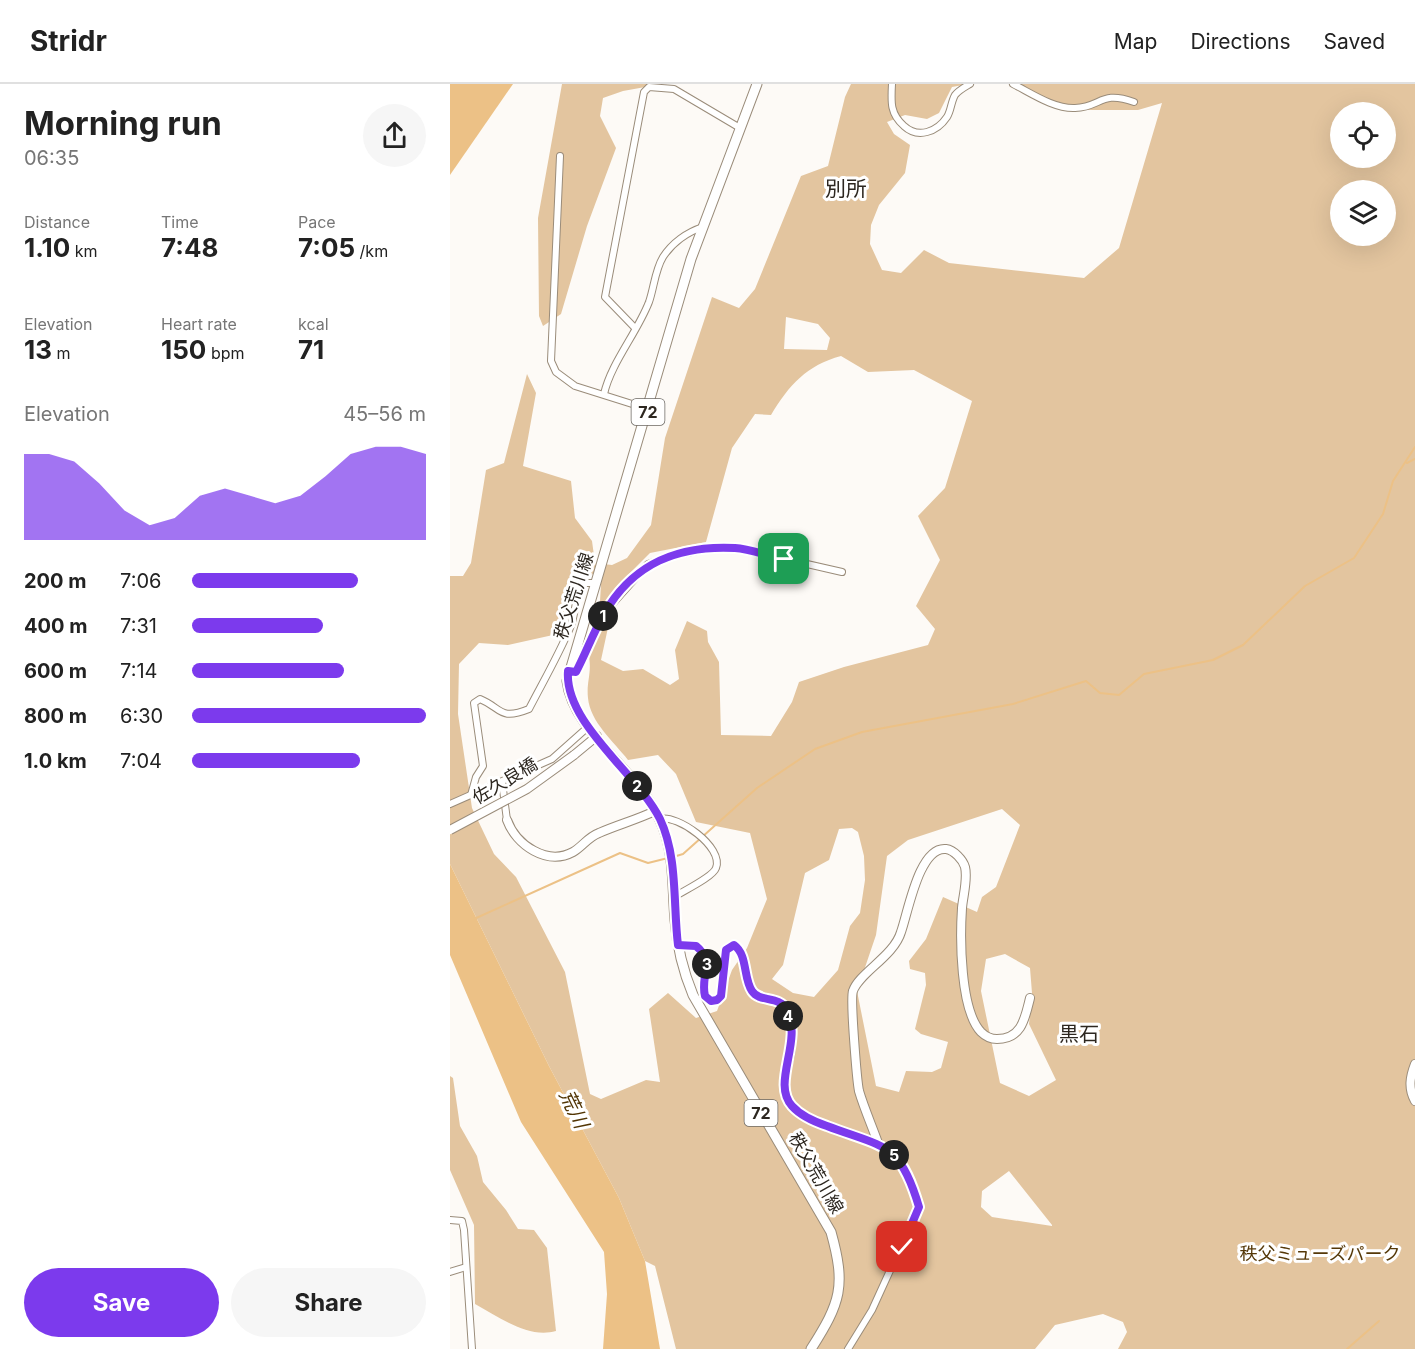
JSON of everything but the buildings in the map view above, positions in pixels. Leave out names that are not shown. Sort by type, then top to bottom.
[{"type":"main road","name":"秩父荒川線","points":[[758,84],[703,226],[568,671],[568,692],[572,703],[588,727],[657,815],[669,850],[678,945],[684,972],[699,1007],[831,1232],[840,1262],[840,1288],[832,1316],[811,1349]]},
{"type":"street","points":[[892,84],[891,107],[896,119],[917,133],[931,132],[940,125],[948,116],[957,92],[970,84]]},
{"type":"street","points":[[1013,84],[1062,107],[1076,108],[1107,96],[1119,96],[1134,102]]},
{"type":"street","points":[[635,328],[605,297],[644,93],[649,87],[675,89],[740,128]]},
{"type":"street","points":[[560,156],[551,361],[556,372],[575,387],[648,409]]},
{"type":"street","points":[[604,394],[608,378],[632,339],[635,328],[649,302],[661,260],[672,245],[692,230],[703,226]]},
{"type":"street","points":[[568,671],[576,672],[606,611],[648,564],[671,556],[707,549],[737,548],[842,572]]},
{"type":"street","points":[[471,795],[476,777],[483,766],[474,703],[480,699],[497,712],[509,715],[529,709],[570,628],[576,610],[579,587],[582,583],[595,583]]},
{"type":"street","points":[[452,803],[552,759],[588,727]]},
{"type":"street","name":"佐久良橋","points":[[450,830],[520,794],[597,736]]},
{"type":"street","points":[[502,782],[507,819],[513,834],[525,846],[551,856],[565,856],[599,832],[657,815],[673,818],[707,841],[717,867],[712,874],[674,897]]},
{"type":"street","points":[[878,1143],[859,1089],[851,1004],[853,990],[897,941],[922,868],[934,852],[947,849],[954,852],[965,868],[961,929],[963,978],[975,1022],[981,1032],[991,1039],[1006,1039],[1016,1035],[1023,1026],[1030,998]]},
{"type":"street","points":[[678,945],[696,946],[705,955],[707,971],[704,992],[711,1001],[721,996],[726,950],[730,946],[738,947],[751,990],[758,997],[780,1002],[787,1010],[791,1053],[782,1083],[790,1105],[803,1116],[820,1124],[878,1143],[899,1159],[910,1177],[919,1207],[873,1310],[848,1349]]},
{"type":"street","points":[[1415,1064],[1410,1079],[1411,1094],[1415,1101]]},
{"type":"street","points":[[450,1220],[462,1221],[472,1349]]},
{"type":"street","points":[[450,1272],[466,1267]]},
{"type":"green space","points":[[562,84],[662,84],[623,91],[603,98],[600,116],[616,148],[587,226],[561,314],[543,326],[539,316],[538,218]]},
{"type":"green space","name":"秩父ミューズパーク","points":[[851,84],[969,84],[952,87],[939,113],[927,119],[905,115],[887,122],[894,134],[910,145],[905,173],[879,205],[871,225],[870,244],[882,270],[901,273],[924,250],[949,263],[1084,278],[1119,248],[1162,103],[1138,110],[1073,110],[1013,84],[1415,84],[1415,1349],[1118,1349],[1127,1332],[1123,1322],[1103,1314],[1055,1325],[1035,1349],[676,1349],[655,1266],[645,1261],[619,1198],[549,1066],[450,864],[450,576],[463,576],[471,563],[486,470],[504,463],[527,374],[536,393],[523,466],[571,481],[575,518],[592,541],[595,563],[612,565],[627,558],[651,525],[665,438],[712,297],[739,308],[755,289],[801,176],[828,166],[845,97]],"holes":[[[786,317],[818,324],[830,338],[827,350],[784,349]],[[841,356],[868,372],[914,370],[972,401],[945,488],[918,516],[940,560],[916,606],[935,629],[928,645],[844,667],[799,682],[792,702],[771,736],[721,735],[719,662],[708,642],[707,631],[687,621],[675,650],[679,679],[670,685],[643,669],[623,671],[601,660],[617,586],[650,553],[706,542],[732,448],[755,414],[771,415],[785,394],[800,378],[829,360]],[[593,574],[601,584],[598,636],[588,651],[590,665],[588,698],[593,715],[628,760],[658,755],[676,774],[696,822],[750,833],[767,899],[747,948],[732,970],[717,1011],[696,1018],[668,993],[649,1009],[660,1082],[646,1080],[601,1099],[590,1094],[565,972],[516,877],[494,854],[472,808],[458,714],[459,664],[479,643],[508,645],[553,635],[578,581]],[[1002,809],[1020,825],[996,887],[982,897],[977,912],[943,897],[926,939],[909,961],[910,969],[925,973],[926,985],[915,1029],[921,1034],[948,1042],[941,1068],[932,1072],[906,1071],[899,1092],[876,1086],[857,991],[876,935],[887,856],[908,840]],[[852,828],[858,832],[864,856],[865,880],[860,913],[850,926],[838,970],[814,997],[793,993],[772,979],[783,965],[805,873],[829,860],[839,829]],[[1005,954],[1030,968],[1032,993],[1029,1024],[1056,1080],[1029,1096],[1000,1083],[981,991],[986,959]],[[1009,1171],[1052,1226],[992,1217],[981,1207],[982,1191]]]},
{"type":"green space","points":[[450,1076],[453,1078],[460,1126],[477,1156],[483,1182],[518,1229],[534,1230],[547,1248],[556,1331],[545,1333],[524,1329],[475,1304],[474,1225],[450,1170]]},
{"type":"shaded area","points":[[450,84],[513,84],[450,175]]},
{"type":"shaded area","points":[[450,864],[549,1066],[619,1198],[645,1261],[660,1349],[603,1349],[607,1294],[604,1252],[521,1122],[450,955]]},
{"type":"waterway","points":[[673,857],[683,854],[757,788],[815,749],[862,732],[1013,704],[1086,681],[1100,693],[1119,695],[1144,674],[1213,660],[1243,645],[1305,586],[1354,558],[1383,514],[1393,481],[1415,447]]},
{"type":"waterway","points":[[1407,463],[1415,459]]},
{"type":"waterway","points":[[474,919],[620,853],[648,863],[668,858]]},
{"type":"waterway","points":[[1347,1349],[1379,1321]]},
{"type":"district","name":"別所","points":[[846,189]]},
{"type":"district","name":"黒石","points":[[1079,1034]]},
{"type":"route","points":[[784,559],[737,548],[707,549],[671,556],[648,564],[606,611],[576,672],[568,671],[568,692],[572,703],[588,727],[632,779],[660,819],[666,836],[672,870],[678,945],[696,946],[705,955],[707,962],[705,996],[711,1001],[721,996],[724,986],[726,950],[730,946],[738,947],[751,990],[758,997],[780,1002],[787,1010],[791,1053],[782,1083],[790,1105],[803,1116],[820,1124],[878,1143],[899,1159],[910,1177],[919,1207],[902,1247]]},
{"type":"water label","name":"荒川","points":[[574,1109]]}]
